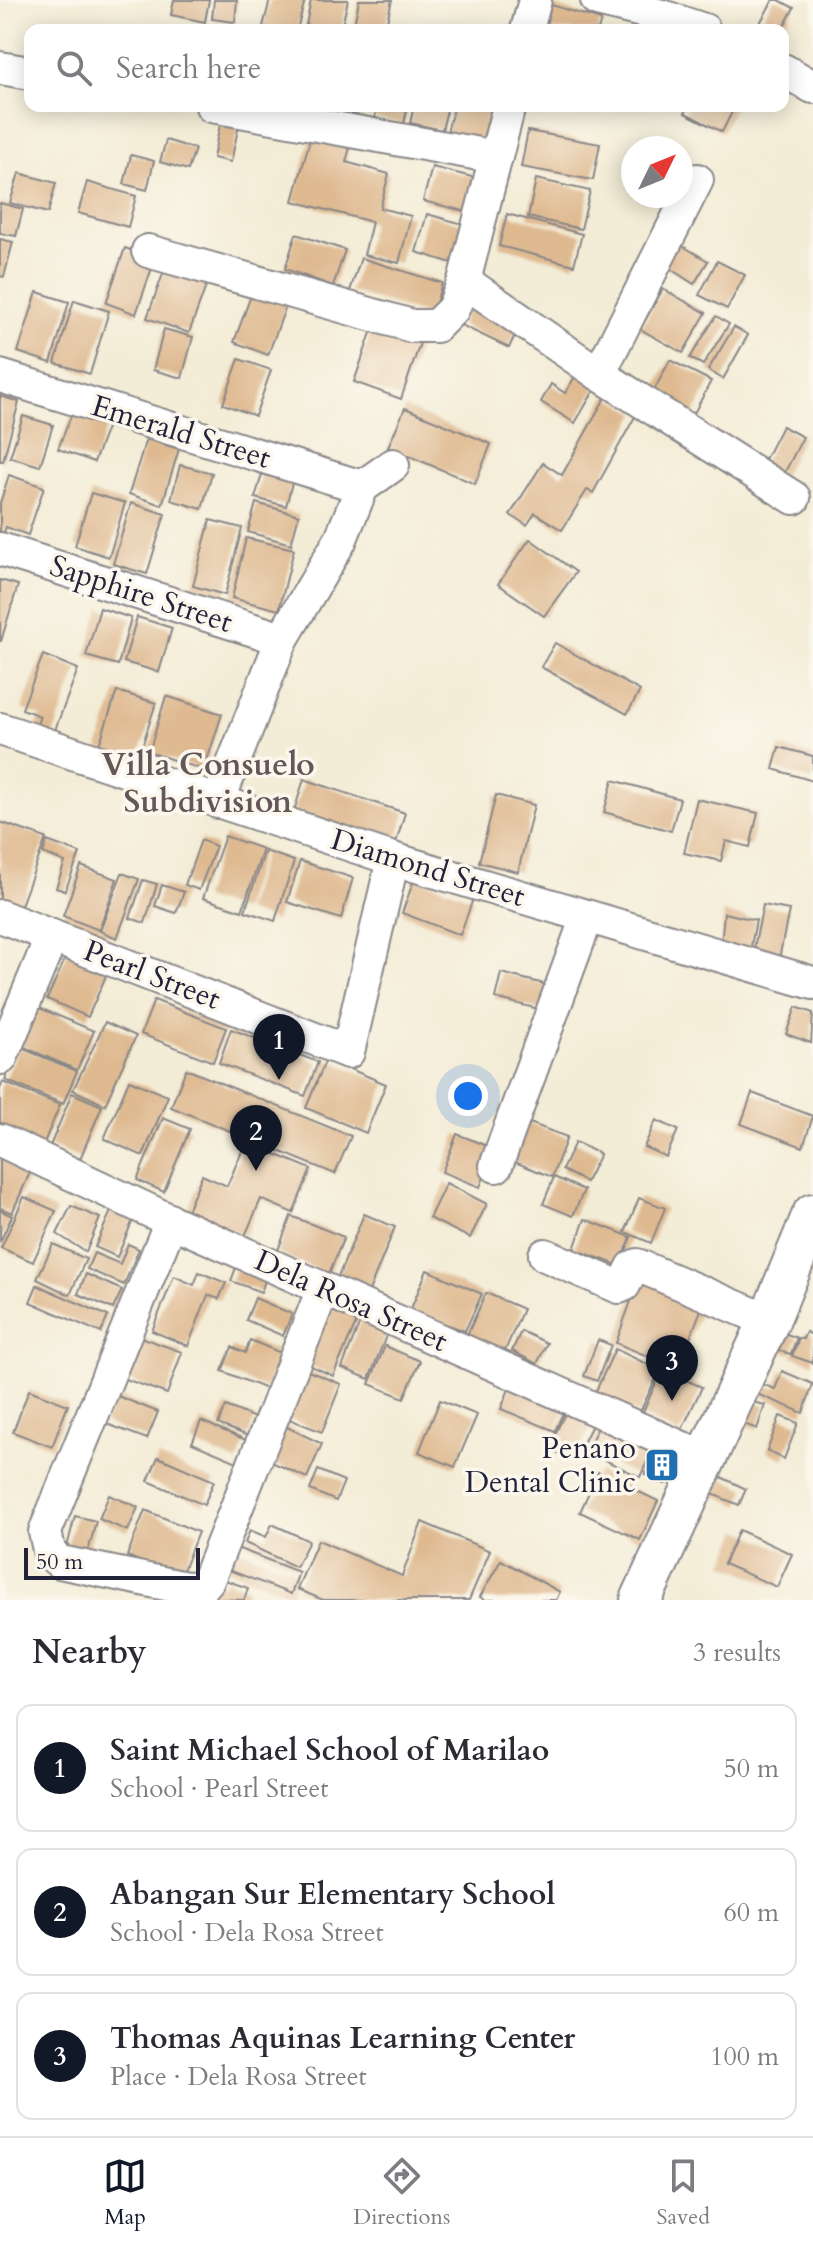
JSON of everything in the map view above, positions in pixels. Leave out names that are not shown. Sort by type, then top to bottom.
[{"type":"main road","points":[[641,1600],[769,1321],[813,1214]]},
{"type":"street","points":[[529,24],[535,0]]},
{"type":"street","points":[[597,0],[686,24]]},
{"type":"street","points":[[0,68],[24,72]]},
{"type":"street","points":[[789,73],[813,87]]},
{"type":"street","points":[[245,112],[496,157]]},
{"type":"street","points":[[148,251],[412,326],[436,326],[453,309],[464,281],[507,112]]},
{"type":"street","points":[[599,374],[697,180]]},
{"type":"street","points":[[464,281],[599,374],[794,498]]},
{"type":"street","name":"Emerald Street","points":[[0,376],[362,487]]},
{"type":"street","points":[[218,802],[282,639],[340,541],[362,487],[393,465]]},
{"type":"street","name":"Sapphire Street","points":[[0,549],[282,639]]},
{"type":"street","name":"Diamond Street","points":[[0,729],[393,859],[813,983]]},
{"type":"street","name":"Pearl Street","points":[[0,916],[348,1052],[393,859]]},
{"type":"street","points":[[496,1166],[587,917]]},
{"type":"street","points":[[0,1059],[52,936]]},
{"type":"street","name":"Dela Rosa Street","points":[[0,1140],[171,1221],[705,1458]]},
{"type":"street","points":[[171,1221],[45,1532],[50,1554],[60,1562],[186,1588],[202,1587],[208,1580],[323,1289]]},
{"type":"street","points":[[545,1255],[614,1286],[624,1285],[637,1265],[769,1321]]},
{"type":"building","points":[[174,0],[209,0],[205,22],[171,15]]},
{"type":"building","points":[[214,0],[237,0],[235,22],[212,19]]},
{"type":"building","points":[[270,0],[305,0],[299,24],[264,24]]},
{"type":"building","points":[[311,0],[348,0],[342,24],[306,24]]},
{"type":"building","points":[[359,0],[392,0],[386,24],[354,24]]},
{"type":"building","points":[[773,0],[794,8],[785,24],[759,24]]},
{"type":"building","points":[[551,5],[601,20],[600,24],[546,24]]},
{"type":"building","points":[[223,112],[241,115],[231,162],[213,158]]},
{"type":"building","points":[[376,112],[407,112],[404,124],[375,118]]},
{"type":"building","points":[[413,112],[446,112],[442,130],[410,123]]},
{"type":"building","points":[[452,112],[490,112],[482,142],[447,132]]},
{"type":"building","points":[[686,112],[732,112],[722,132]]},
{"type":"building","points":[[313,129],[352,140],[346,162],[389,174],[380,208],[411,216],[399,263],[364,255],[372,222],[293,201]]},
{"type":"building","points":[[528,131],[600,144],[593,180],[521,167]]},
{"type":"building","points":[[166,140],[195,149],[188,170],[160,162]]},
{"type":"building","points":[[131,155],[154,161],[147,190],[124,184]]},
{"type":"building","points":[[432,167],[476,178],[468,212],[423,201]]},
{"type":"building","points":[[19,173],[56,183],[48,213],[10,203]]},
{"type":"building","points":[[536,179],[590,191],[581,229],[528,217]]},
{"type":"building","points":[[87,182],[136,196],[128,227],[78,213]]},
{"type":"building","points":[[0,203],[23,209],[16,236],[0,233]]},
{"type":"building","points":[[427,214],[463,224],[452,263],[416,252]]},
{"type":"building","points":[[507,214],[582,234],[574,265],[499,246]]},
{"type":"building","points":[[296,234],[345,250],[333,286],[285,269]]},
{"type":"building","points":[[0,239],[13,242],[4,277],[0,276]]},
{"type":"building","points":[[671,239],[708,261],[694,284],[658,261]]},
{"type":"building","points":[[125,248],[155,259],[136,314],[106,303]]},
{"type":"building","points":[[361,258],[442,283],[432,317],[350,291]]},
{"type":"building","points":[[717,261],[745,275],[727,309],[699,295]]},
{"type":"building","points":[[167,263],[209,278],[189,333],[147,318]]},
{"type":"building","points":[[663,289],[706,313],[683,353],[640,329]]},
{"type":"building","points":[[253,290],[287,303],[268,355],[234,342]]},
{"type":"building","points":[[37,292],[69,302],[51,363],[18,352]]},
{"type":"building","points":[[474,298],[521,322],[509,348],[461,325]]},
{"type":"building","points":[[74,300],[109,311],[90,374],[55,363]]},
{"type":"building","points":[[716,316],[729,324],[703,365],[690,358]]},
{"type":"building","points":[[373,327],[420,343],[401,399],[354,382]]},
{"type":"building","points":[[734,327],[748,335],[723,379],[708,370]]},
{"type":"building","points":[[164,329],[193,337],[182,378],[153,370]]},
{"type":"building","points":[[239,359],[271,370],[255,416],[223,404]]},
{"type":"building","points":[[670,360],[711,381],[691,419],[650,398]]},
{"type":"building","points":[[579,370],[599,382],[575,423],[541,402],[551,384],[565,393]]},
{"type":"building","points":[[0,396],[19,402],[3,461],[0,461]]},
{"type":"building","points":[[606,396],[637,413],[593,493],[587,490],[562,530],[535,513],[527,525],[510,515],[543,463],[562,475]]},
{"type":"building","points":[[405,408],[491,444],[475,484],[388,447]]},
{"type":"building","points":[[73,411],[108,425],[94,462],[58,449]]},
{"type":"building","points":[[23,416],[53,425],[40,466],[10,457]]},
{"type":"building","points":[[782,426],[803,437],[783,476],[762,465]]},
{"type":"building","points":[[146,439],[179,449],[162,505],[129,494]]},
{"type":"building","points":[[180,465],[212,473],[202,509],[171,500]]},
{"type":"building","points":[[263,471],[293,479],[286,506],[255,498]]},
{"type":"building","points":[[9,475],[44,487],[28,535],[6,527],[2,538],[0,503]]},
{"type":"building","points":[[91,493],[125,503],[109,557],[75,546]]},
{"type":"building","points":[[131,503],[165,514],[147,574],[113,564]]},
{"type":"building","points":[[256,503],[299,515],[291,544],[248,532]]},
{"type":"building","points":[[210,520],[242,528],[225,595],[193,586]]},
{"type":"building","points":[[246,538],[294,549],[279,610],[232,598]]},
{"type":"building","points":[[530,539],[576,572],[544,616],[498,584]]},
{"type":"building","points":[[0,580],[18,585],[1,641],[0,641]]},
{"type":"building","points":[[100,608],[131,618],[118,665],[86,656]]},
{"type":"building","points":[[137,617],[172,628],[159,672],[124,662]]},
{"type":"building","points":[[555,643],[640,691],[627,714],[541,667]]},
{"type":"building","points":[[43,655],[78,669],[50,743],[33,736],[40,716],[22,709]]},
{"type":"building","points":[[117,691],[156,703],[137,762],[98,748]]},
{"type":"building","points":[[166,696],[222,714],[204,770],[149,752]]},
{"type":"building","points":[[779,747],[813,756],[813,781],[773,769]]},
{"type":"building","points":[[304,779],[405,813],[395,846],[294,811]]},
{"type":"building","points":[[613,780],[680,799],[671,831],[604,812]]},
{"type":"building","points":[[496,795],[534,805],[518,872],[479,862]]},
{"type":"building","points":[[697,799],[758,813],[750,847],[726,841],[721,861],[684,853]]},
{"type":"building","points":[[0,822],[46,838],[20,908],[0,900]]},
{"type":"building","points":[[225,836],[263,849],[242,911],[203,898]]},
{"type":"building","points":[[201,840],[216,846],[199,890],[185,885]]},
{"type":"building","points":[[47,841],[80,853],[65,891],[56,888],[65,862],[43,853]]},
{"type":"building","points":[[265,851],[294,861],[275,921],[245,911]]},
{"type":"building","points":[[300,861],[353,878],[341,919],[287,902]]},
{"type":"building","points":[[81,866],[117,879],[99,930],[63,916]]},
{"type":"building","points":[[122,873],[139,879],[117,938],[100,931]]},
{"type":"building","points":[[415,877],[473,899],[460,935],[402,913]]},
{"type":"building","points":[[143,880],[157,884],[145,923],[130,918]]},
{"type":"building","points":[[162,885],[184,892],[176,913],[155,906]]},
{"type":"building","points":[[763,905],[789,910],[779,959],[753,953]]},
{"type":"building","points":[[724,913],[756,920],[750,952],[721,945]]},
{"type":"building","points":[[69,950],[109,969],[88,1017],[47,999]]},
{"type":"building","points":[[501,973],[556,987],[550,1012],[495,998]]},
{"type":"building","points":[[154,1000],[226,1028],[213,1062],[141,1034]]},
{"type":"building","points":[[35,1006],[94,1031],[77,1070],[19,1045]]},
{"type":"building","points":[[796,1007],[813,1013],[811,1043],[786,1034]]},
{"type":"building","points":[[105,1022],[136,1036],[105,1105],[73,1090]]},
{"type":"building","points":[[231,1029],[318,1062],[305,1096],[219,1063]]},
{"type":"building","points":[[19,1047],[77,1071],[63,1104],[5,1080]]},
{"type":"building","points":[[326,1059],[386,1084],[366,1133],[306,1108]]},
{"type":"building","points":[[186,1069],[351,1136],[335,1174],[171,1107]]},
{"type":"building","points":[[129,1080],[168,1096],[143,1156],[104,1139]]},
{"type":"building","points":[[3,1082],[60,1105],[41,1150],[0,1133],[0,1089]]},
{"type":"building","points":[[72,1093],[102,1106],[80,1159],[50,1146]]},
{"type":"building","points":[[752,1093],[813,1116],[803,1147],[741,1124]]},
{"type":"building","points":[[163,1118],[190,1129],[164,1192],[137,1180]]},
{"type":"building","points":[[656,1120],[678,1130],[666,1157],[644,1147]]},
{"type":"building","points":[[527,1122],[567,1137],[552,1177],[512,1161]]},
{"type":"building","points":[[457,1134],[495,1149],[480,1187],[442,1172]]},
{"type":"building","points":[[246,1142],[311,1169],[293,1213],[261,1199],[245,1236],[187,1211],[202,1175],[227,1186]]},
{"type":"building","points":[[575,1142],[600,1154],[586,1182],[562,1170]]},
{"type":"building","points":[[0,1154],[32,1168],[12,1213],[0,1208]]},
{"type":"building","points":[[554,1177],[584,1190],[573,1216],[543,1204]]},
{"type":"building","points":[[446,1183],[487,1204],[470,1238],[429,1218]]},
{"type":"building","points":[[24,1197],[56,1211],[33,1262],[1,1248]]},
{"type":"building","points":[[639,1198],[665,1208],[651,1243],[625,1232]]},
{"type":"building","points":[[71,1206],[100,1218],[86,1252],[57,1234]]},
{"type":"building","points":[[0,1210],[12,1216],[0,1242]]},
{"type":"building","points":[[111,1211],[133,1220],[117,1257],[95,1247]]},
{"type":"building","points":[[364,1214],[395,1227],[367,1296],[336,1282]]},
{"type":"building","points":[[291,1216],[344,1237],[329,1274],[277,1253]]},
{"type":"building","points":[[585,1219],[631,1237],[620,1266],[574,1249]]},
{"type":"building","points":[[53,1244],[86,1259],[70,1295],[37,1279]]},
{"type":"building","points":[[128,1244],[139,1249],[124,1285],[87,1269],[94,1253],[120,1264]]},
{"type":"building","points":[[239,1260],[268,1272],[261,1292],[231,1281]]},
{"type":"building","points":[[427,1270],[482,1294],[465,1331],[410,1311]]},
{"type":"building","points":[[199,1272],[226,1283],[219,1299],[208,1295],[188,1346],[152,1331],[174,1276],[194,1285]]},
{"type":"building","points":[[86,1274],[122,1290],[113,1309],[78,1294]]},
{"type":"building","points":[[640,1276],[704,1302],[678,1369],[616,1343]]},
{"type":"building","points":[[37,1285],[108,1316],[101,1333],[30,1302]]},
{"type":"building","points":[[486,1293],[523,1309],[505,1351],[467,1335]]},
{"type":"building","points":[[326,1296],[361,1312],[333,1376],[298,1360]]},
{"type":"building","points":[[255,1298],[292,1314],[283,1336],[246,1320]]},
{"type":"building","points":[[361,1320],[388,1331],[369,1379],[342,1368]]},
{"type":"building","points":[[777,1330],[797,1338],[791,1354],[771,1349]]},
{"type":"building","points":[[521,1331],[547,1343],[537,1364],[512,1351]]},
{"type":"building","points":[[806,1332],[813,1335],[813,1363],[792,1356],[799,1338],[803,1339]]},
{"type":"building","points":[[140,1337],[182,1352],[167,1394],[125,1379]]},
{"type":"building","points":[[250,1340],[281,1353],[266,1389],[222,1371],[232,1347],[245,1353]]},
{"type":"building","points":[[598,1340],[611,1345],[597,1381],[584,1376]]},
{"type":"building","points":[[385,1346],[420,1361],[404,1398],[369,1384]]},
{"type":"building","points":[[615,1349],[660,1370],[639,1414],[595,1393]]},
{"type":"building","points":[[298,1367],[341,1384],[322,1432],[279,1415]]},
{"type":"building","points":[[662,1370],[702,1387],[680,1434],[641,1416]]},
{"type":"building","points":[[782,1371],[813,1384],[803,1413],[750,1391],[754,1381],[775,1389]]},
{"type":"building","points":[[511,1384],[566,1406],[555,1431],[501,1409]]},
{"type":"building","points":[[29,1390],[68,1405],[52,1447],[13,1432]]},
{"type":"building","points":[[115,1395],[158,1412],[147,1439],[104,1423]]},
{"type":"building","points":[[440,1400],[477,1415],[455,1467],[419,1452]]},
{"type":"building","points":[[748,1401],[765,1405],[757,1429],[739,1422]]},
{"type":"building","points":[[226,1406],[255,1418],[248,1436],[218,1424]]},
{"type":"building","points":[[568,1408],[594,1421],[574,1461],[548,1448]]},
{"type":"building","points":[[780,1416],[798,1423],[784,1459],[767,1451]]},
{"type":"building","points":[[201,1421],[246,1440],[237,1462],[192,1443]]},
{"type":"building","points":[[601,1421],[654,1447],[640,1477],[586,1451]]},
{"type":"building","points":[[283,1425],[322,1444],[307,1478],[267,1460]]},
{"type":"building","name":"Penano Dental Clinic","points":[[659,1448],[678,1456],[665,1484],[645,1474]]},
{"type":"building","points":[[158,1457],[214,1481],[204,1505],[148,1481]]},
{"type":"building","points":[[318,1470],[344,1481],[336,1501],[310,1490]]},
{"type":"building","points":[[598,1472],[658,1501],[640,1540],[580,1512]]},
{"type":"building","points":[[715,1474],[746,1489],[739,1505],[707,1492]]},
{"type":"building","points":[[109,1495],[138,1507],[128,1531],[99,1519]]},
{"type":"building","points":[[145,1510],[198,1532],[180,1578],[127,1556]]},
{"type":"building","points":[[75,1516],[96,1521],[87,1556],[66,1551]]},
{"type":"building","points":[[422,1522],[490,1551],[469,1600],[323,1600],[297,1589],[318,1540],[402,1576]]},
{"type":"building","points":[[272,1524],[309,1541],[296,1567],[245,1543],[250,1530],[266,1537]]},
{"type":"building","points":[[739,1530],[792,1554],[777,1587],[724,1564]]},
{"type":"building","points":[[229,1545],[299,1572],[291,1594],[221,1567]]},
{"type":"building","points":[[501,1560],[560,1592],[556,1600],[485,1600],[480,1597]]},
{"type":"building","points":[[225,1580],[248,1588],[244,1600],[209,1599],[215,1581],[224,1585]]},
{"type":"place","name":"Saint Michael School of Marilao","points":[[279,1080]]},
{"type":"place","name":"Abangan Sur Elementary School","points":[[256,1171]]},
{"type":"place","name":"Thomas Aquinas Learning Center","points":[[672,1401]]},
{"type":"place","name":"Penano Dental Clinic","points":[[662,1465]]},
{"type":"district","name":"Villa Consuelo Subdivision","points":[[208,784]]}]
